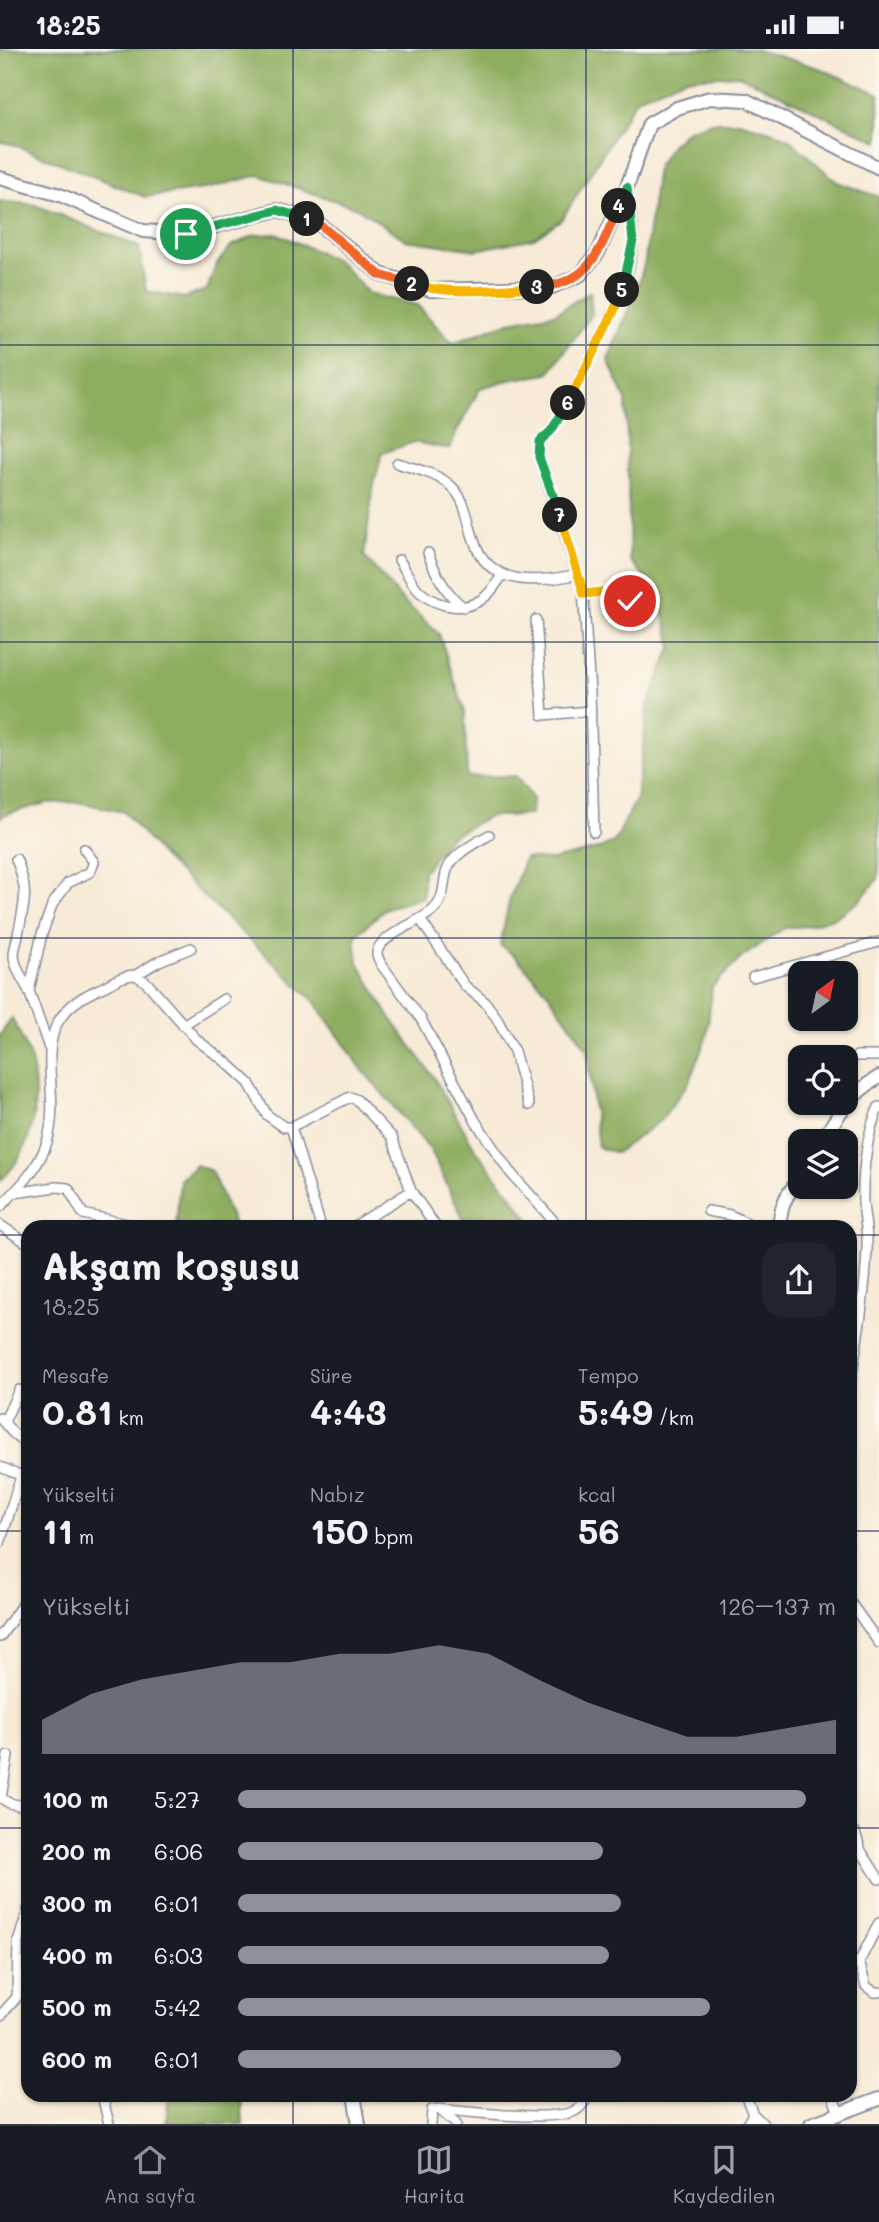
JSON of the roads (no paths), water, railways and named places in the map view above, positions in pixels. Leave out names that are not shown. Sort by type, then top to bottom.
[{"type":"main road","points":[[0,178],[60,195],[143,231],[186,234],[277,210],[319,224],[380,275],[431,290],[451,291],[552,287],[580,275],[598,253],[627,187],[649,124],[677,108],[710,98],[746,100],[879,168]]},
{"type":"main road","points":[[829,1129],[850,1099],[879,1077]]},
{"type":"main road","points":[[780,1220],[781,1205],[788,1192]]},
{"type":"main road","points":[[811,2124],[879,2099]]},
{"type":"main road","points":[[355,2102],[359,2124]]},
{"type":"street","points":[[594,832],[584,594],[539,457],[540,441],[564,413],[613,313],[626,280],[633,241],[627,187]]},
{"type":"street","points":[[397,463],[441,477],[453,488],[463,500],[481,557],[492,569],[518,579],[552,580],[578,574]]},
{"type":"street","points":[[428,553],[437,577],[451,597],[463,607]]},
{"type":"street","points":[[399,560],[419,591],[452,608],[463,607],[488,595],[503,574]]},
{"type":"street","points":[[584,594],[624,591],[630,601],[631,617]]},
{"type":"street","points":[[536,620],[542,715],[590,711]]},
{"type":"street","points":[[489,835],[452,860],[447,871],[442,899],[432,912],[380,946],[377,953],[381,964],[421,1019],[482,1132],[509,1171],[553,1220]]},
{"type":"street","points":[[29,991],[52,905],[68,883],[86,874],[93,867],[94,862],[84,849]]},
{"type":"street","points":[[0,1207],[40,1161],[48,1140],[51,1117],[49,1048],[29,991],[16,967],[14,954],[25,894],[25,882],[16,859]]},
{"type":"street","points":[[420,919],[465,986],[485,1002],[496,1017],[514,1051],[529,1105]]},
{"type":"street","points":[[752,977],[879,942]]},
{"type":"street","points":[[49,1048],[58,1021],[83,996],[124,975],[136,975],[159,961],[191,949]]},
{"type":"street","points":[[136,975],[197,1040],[249,1083],[267,1115],[284,1127],[291,1127],[350,1097],[357,1100],[392,1137],[411,1191],[431,1220]]},
{"type":"street","points":[[183,1025],[224,999]]},
{"type":"street","points":[[858,1056],[879,1056]]},
{"type":"street","points":[[857,1346],[864,1307],[868,1233],[863,1201],[867,1155],[872,1120],[879,1107]]},
{"type":"street","points":[[291,1127],[319,1220]]},
{"type":"street","points":[[14,1193],[55,1187],[68,1188],[83,1214],[109,1220]]},
{"type":"street","points":[[363,1220],[411,1191]]},
{"type":"street","points":[[708,1211],[741,1220]]},
{"type":"street","points":[[0,1225],[21,1239]]},
{"type":"street","points":[[19,1390],[2,1420],[21,1438]]},
{"type":"street","points":[[0,1467],[21,1476]]},
{"type":"street","points":[[0,1543],[21,1485]]},
{"type":"street","points":[[0,1637],[21,1606]]},
{"type":"street","points":[[857,1612],[879,1643]]},
{"type":"street","points":[[8,1756],[1,1798],[21,1806]]},
{"type":"street","points":[[857,1837],[879,1879]]},
{"type":"street","points":[[879,1923],[859,1962],[866,1986],[879,1992]]},
{"type":"street","points":[[0,2016],[17,1997],[18,1942],[21,1932]]},
{"type":"street","points":[[104,2102],[109,2124]]},
{"type":"street","points":[[431,2124],[432,2111],[439,2109],[552,2115],[577,2110],[583,2102]]},
{"type":"street","points":[[748,2102],[753,2114],[763,2124]]},
{"type":"street","points":[[835,2102],[839,2112]]},
{"type":"street","points":[[439,2109],[456,2124]]},
{"type":"street","points":[[747,2124],[753,2114]]}]
